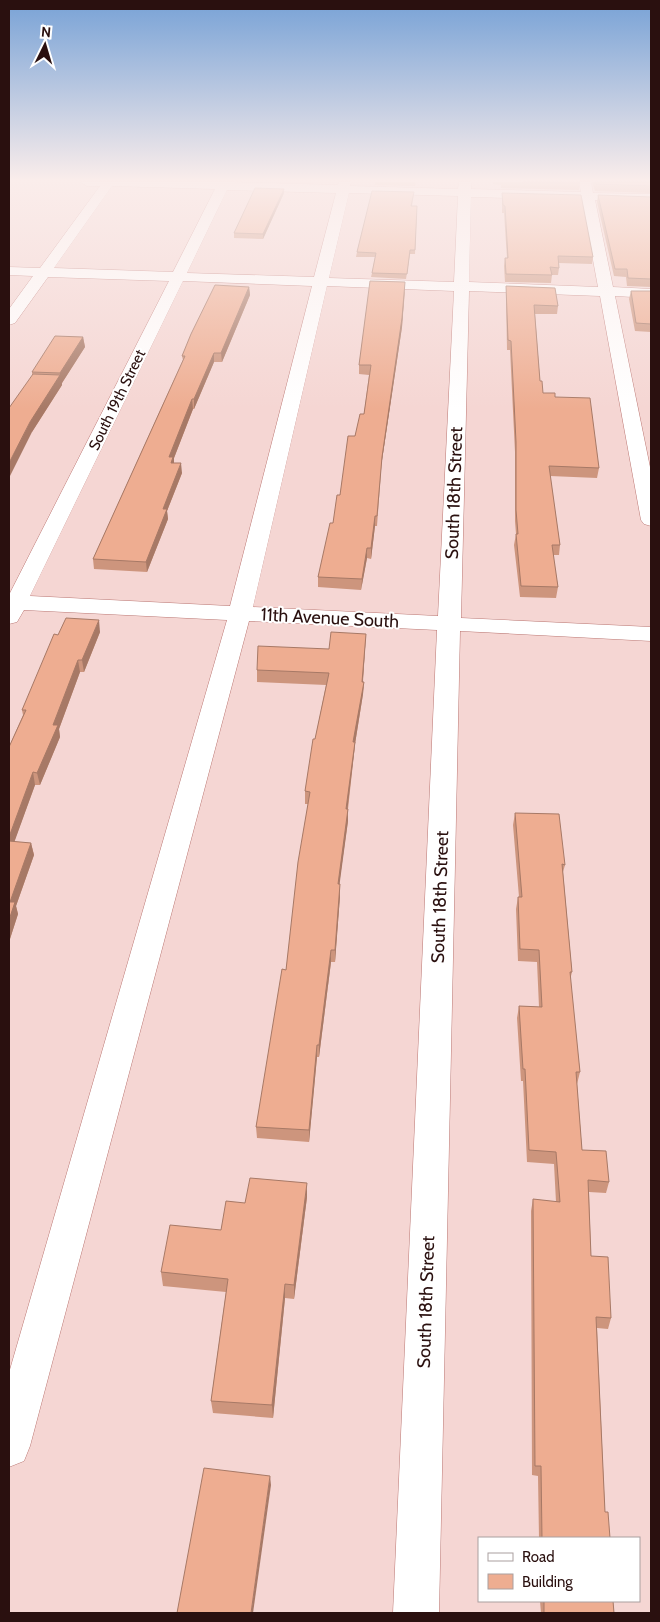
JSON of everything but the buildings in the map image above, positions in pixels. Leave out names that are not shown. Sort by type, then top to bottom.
[{"type":"street","points":[[9,320],[53,258]]},
{"type":"street","name":"South 19th Street","points":[[11,607],[188,258]]},
{"type":"street","points":[[9,1446],[240,613],[327,258]]},
{"type":"street","name":"South 18th Street","points":[[416,1613],[463,258]]},
{"type":"street","points":[[599,258],[651,520]]},
{"type":"street","points":[[9,271],[651,293]]},
{"type":"street","name":"11th Avenue South","points":[[11,607],[240,613],[651,634]]}]
